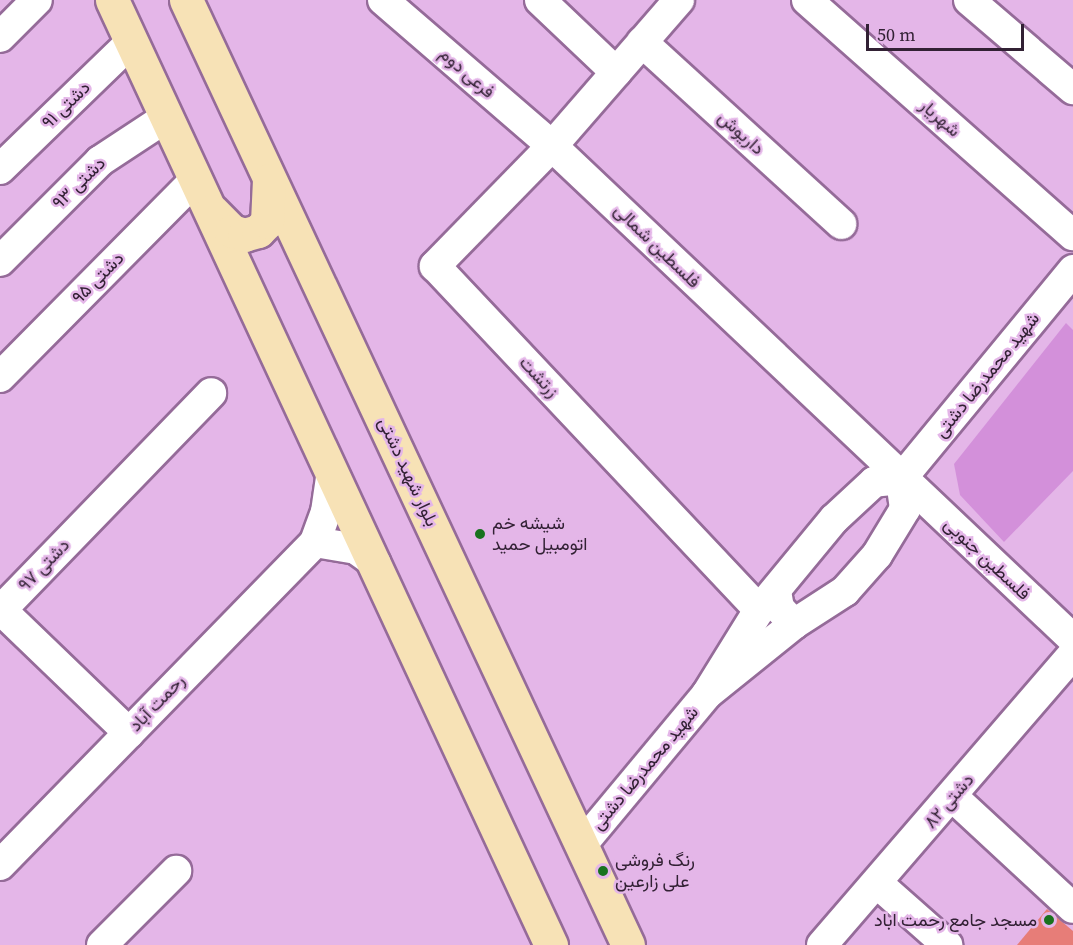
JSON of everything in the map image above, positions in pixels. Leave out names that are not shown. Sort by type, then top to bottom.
[{"type":"main road","points":[[112,0],[551,945]]},
{"type":"main road","name":"بلوار شهید دشتی","points":[[186,0],[583,843],[628,945]]},
{"type":"main road","points":[[203,193],[232,231],[258,231],[267,222],[269,175]]},
{"type":"main road","points":[[252,300],[253,264],[260,253],[285,248],[311,266]]},
{"type":"street","points":[[0,38],[37,0]]},
{"type":"street","name":"فرعی دوم","points":[[383,0],[552,146]]},
{"type":"street","points":[[540,0],[616,72]]},
{"type":"street","points":[[552,146],[679,0]]},
{"type":"street","name":"شهریار","points":[[807,0],[1073,235]]},
{"type":"street","points":[[969,0],[1073,89]]},
{"type":"street","name":"دشتی ۹۱","points":[[0,169],[132,41]]},
{"type":"street","name":"داریوش","points":[[642,42],[841,224]]},
{"type":"street","name":"دشتی ۹۳","points":[[0,261],[100,161],[167,117]]},
{"type":"street","name":"فلسطین شمالی","points":[[552,146],[902,479]]},
{"type":"street","name":"زرتشت","points":[[552,146],[435,266],[767,600]]},
{"type":"street","name":"دشتی ۹۵","points":[[0,377],[203,193]]},
{"type":"street","name":"شهید محمدرضا دشتی","points":[[583,843],[706,694],[767,600],[851,502],[874,482],[902,479],[1073,270]]},
{"type":"street","name":"دشتی ۹۷","points":[[129,733],[1,610],[211,393]]},
{"type":"street","points":[[332,471],[326,512],[315,542],[356,549],[375,563]]},
{"type":"street","name":"شهید محمدرضا دشتی","points":[[706,694],[794,624],[827,606],[877,555],[905,509],[902,479]]},
{"type":"street","name":"فلسطین جنوبی","points":[[902,479],[1073,639]]},
{"type":"street","name":"رحمت آباد","points":[[0,865],[315,542]]},
{"type":"street","points":[[767,600],[779,608],[794,624]]},
{"type":"street","name":"دشتی ۸۲","points":[[822,945],[953,798],[1073,654]]},
{"type":"street","points":[[953,798],[1073,908]]},
{"type":"street","points":[[102,945],[176,871]]},
{"type":"street","points":[[877,883],[947,945]]},
{"type":"shaded area","points":[[1066,323],[1073,330],[1073,471],[1004,542],[960,495],[954,464]]},
{"type":"building","name":"مسجد جامع رحمت اباد","points":[[1047,909],[1073,931],[1073,945],[1017,945]]},
{"type":"place","name":"شیشه خم اتومبیل حمید","points":[[480,534]]},
{"type":"place","name":"رنگ فروشی علی زارعین","points":[[603,871]]},
{"type":"place","name":"مسجد جامع رحمت اباد","points":[[1049,920]]}]
